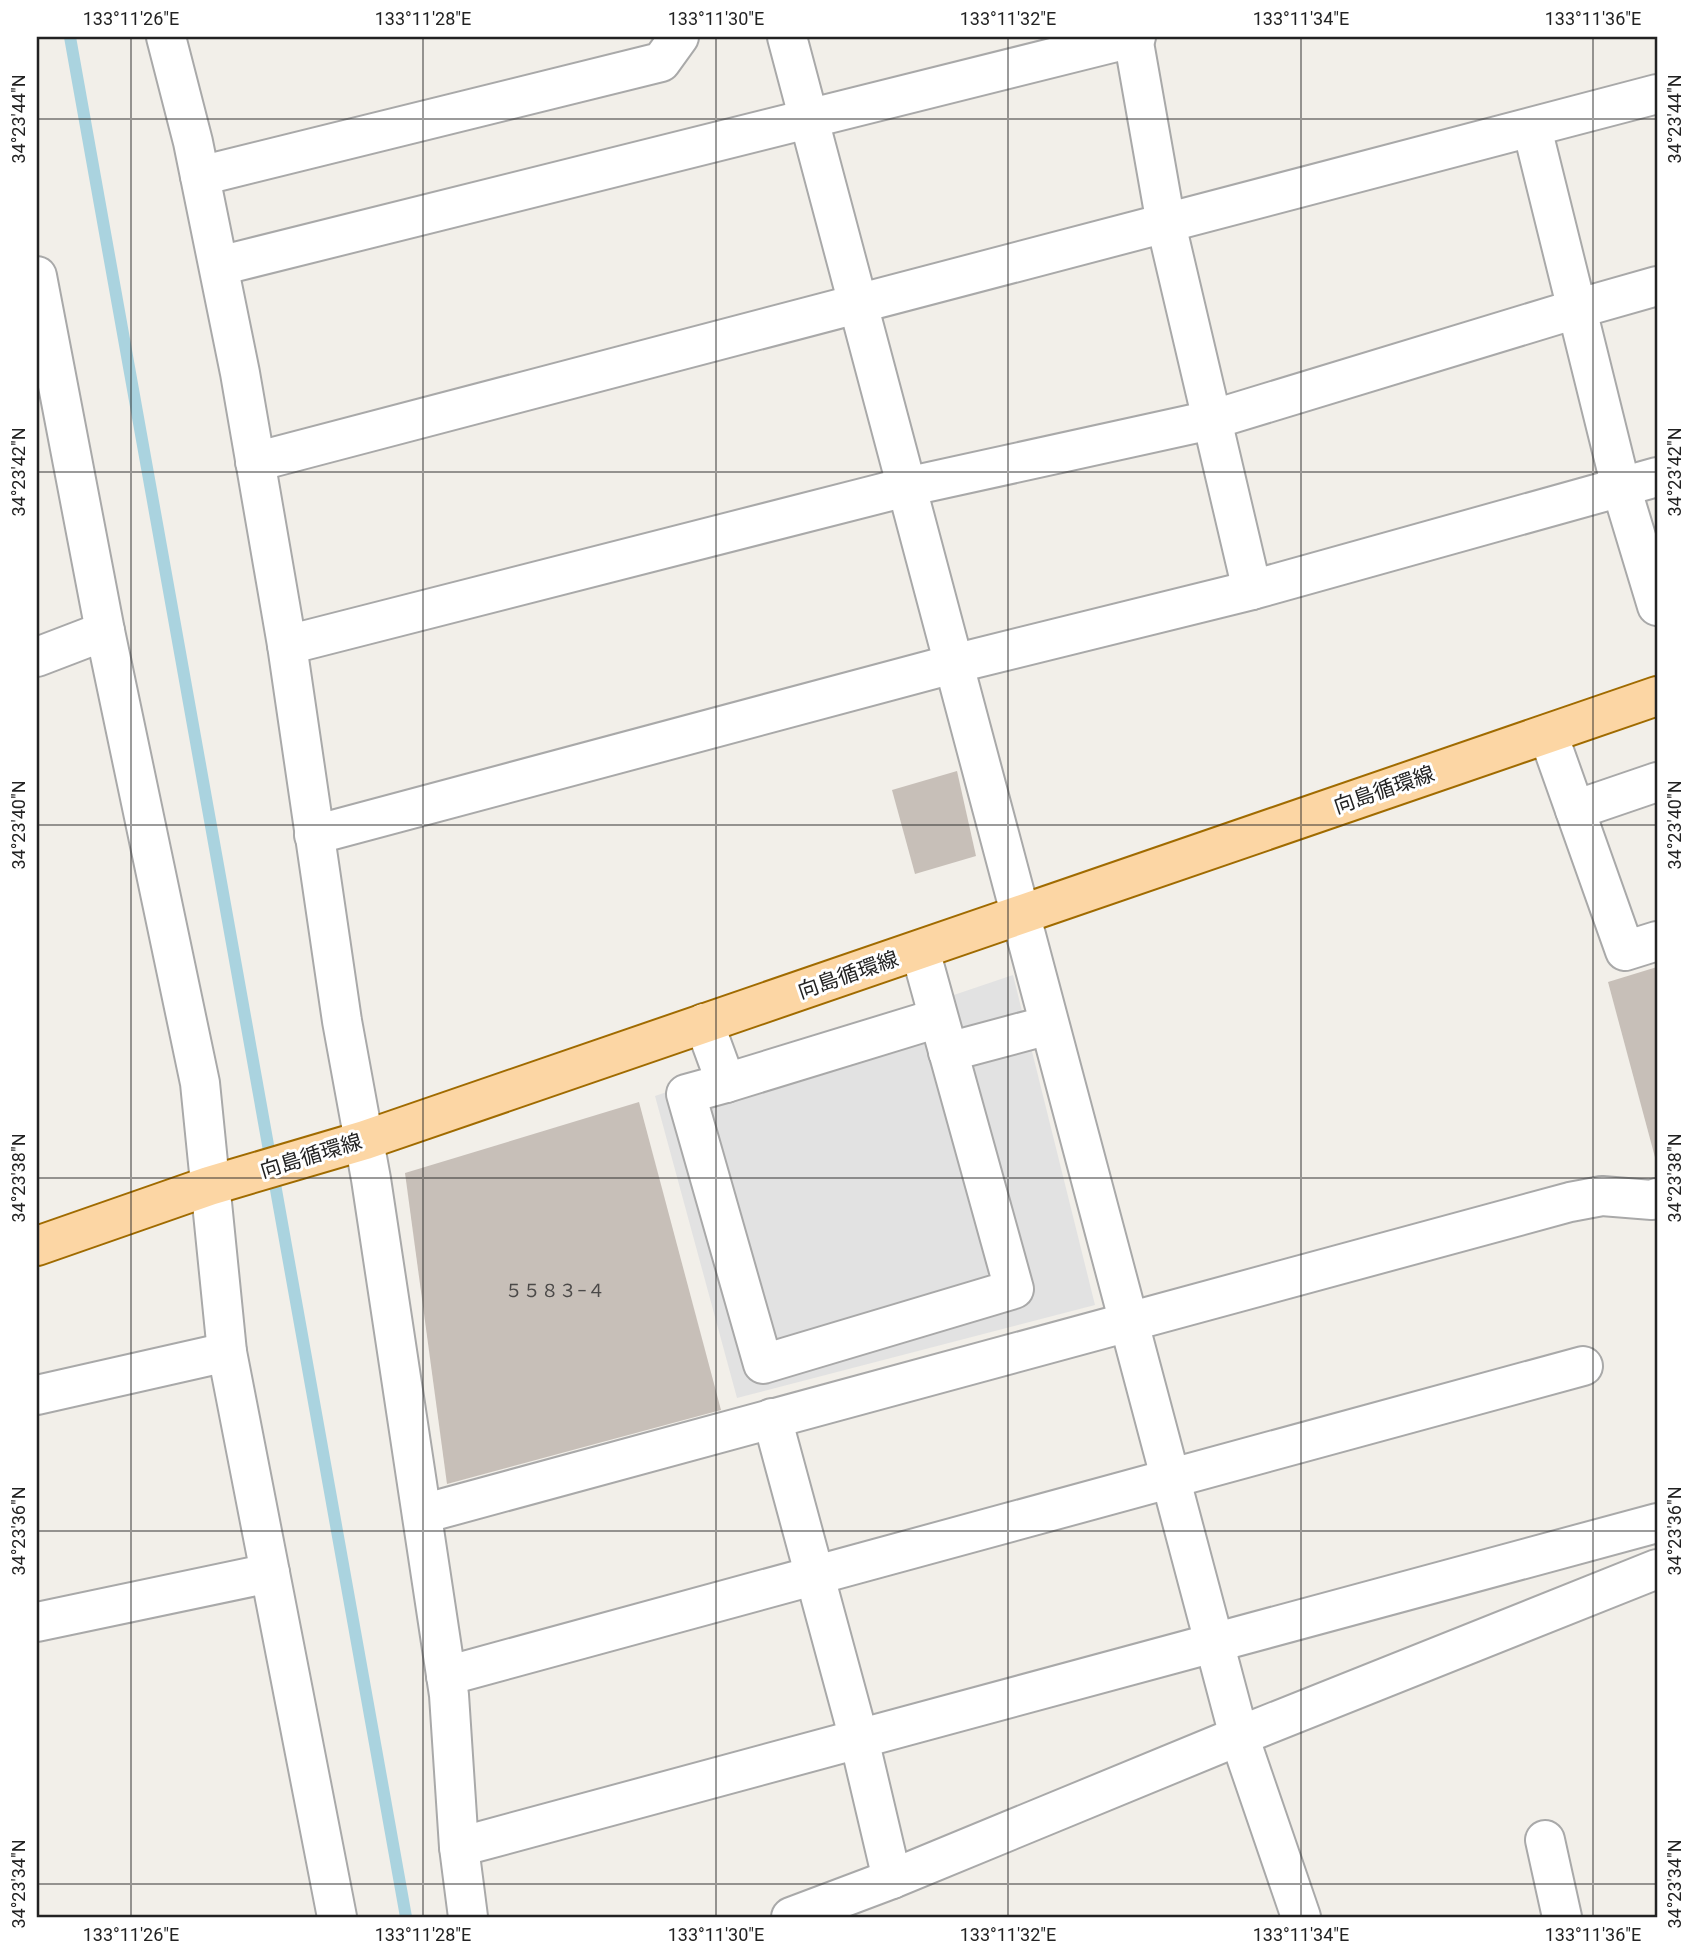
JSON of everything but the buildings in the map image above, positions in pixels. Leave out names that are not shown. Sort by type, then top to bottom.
[{"type":"main road","name":"向島循環線","points":[[37,1246],[217,1184],[352,1143],[1657,696]]},
{"type":"street","points":[[166,37],[219,266],[287,645],[342,1021],[352,1143],[422,1514],[446,1676],[459,1847],[468,1917]]},
{"type":"street","points":[[200,176],[661,62],[679,37]]},
{"type":"street","points":[[786,37],[1239,1736],[1301,1917]]},
{"type":"street","points":[[219,266],[1134,37],[1166,224],[1252,590]]},
{"type":"street","points":[[255,462],[1657,94]]},
{"type":"street","points":[[1532,128],[1621,487],[1657,606]]},
{"type":"street","points":[[287,645],[906,487],[1211,421],[1657,286]]},
{"type":"street","points":[[38,292],[105,631],[200,1083],[217,1184],[227,1352],[337,1917]]},
{"type":"street","points":[[314,835],[953,664],[1252,590],[1657,477]]},
{"type":"street","points":[[37,657],[105,631]]},
{"type":"street","points":[[1548,734],[1625,951],[1657,941]]},
{"type":"street","points":[[1575,810],[1657,782]]},
{"type":"street","points":[[920,950],[943,1035],[1014,1290],[763,1364],[686,1094],[943,1035],[1049,1025]]},
{"type":"street","points":[[704,1023],[726,1083]]},
{"type":"street","points":[[422,1514],[1570,1202],[1602,1196],[1652,1200],[1657,1198]]},
{"type":"street","points":[[37,1395],[227,1352]]},
{"type":"street","points":[[446,1676],[1583,1366]]},
{"type":"street","points":[[772,1418],[859,1739],[892,1879]]},
{"type":"street","points":[[459,1847],[1657,1522]]},
{"type":"street","points":[[791,1917],[833,1910],[892,1879],[1239,1736],[1657,1569]]},
{"type":"street","points":[[37,1622],[270,1573]]},
{"type":"street","points":[[1545,1840],[1553,1915]]},
{"type":"shaded area","points":[[1013,975],[1095,1305],[737,1398],[655,1096]]},
{"type":"waterway","points":[[70,37],[406,1917]]}]
